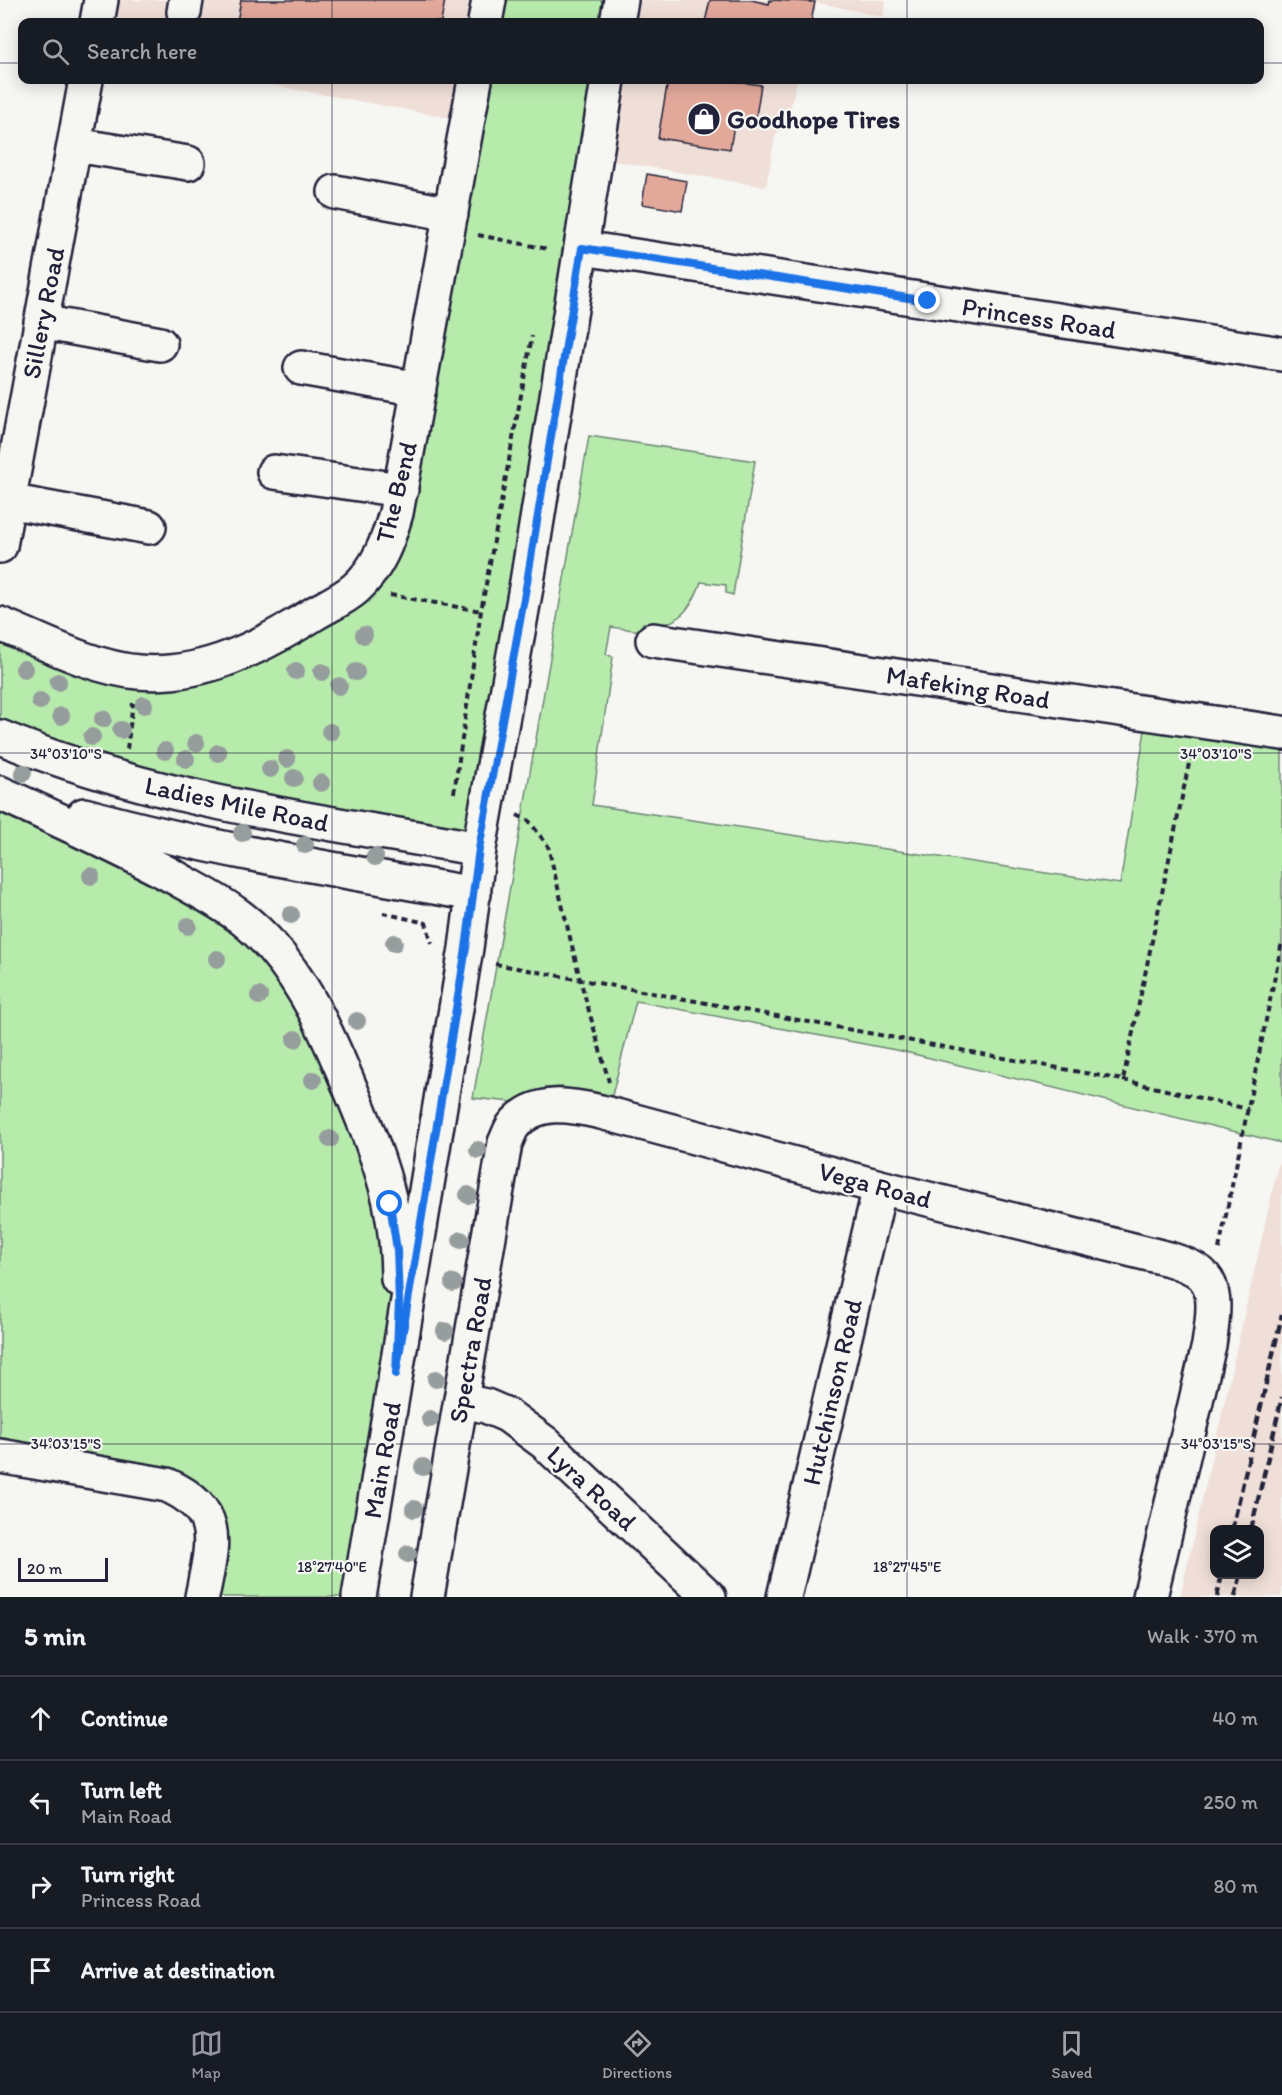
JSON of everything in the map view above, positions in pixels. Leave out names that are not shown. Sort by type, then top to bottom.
[{"type":"street","points":[[98,18],[101,0]]},
{"type":"street","points":[[486,18],[489,0]]},
{"type":"street","points":[[618,18],[621,0]]},
{"type":"street","name":"Sillery Road","points":[[0,546],[85,84]]},
{"type":"street","name":"The Bend","points":[[0,624],[101,663],[136,672],[189,671],[249,650],[355,589],[373,567],[387,543],[401,490],[419,389],[441,217],[474,84]]},
{"type":"street","name":"Main Road","points":[[359,1597],[474,894],[479,849],[527,582],[607,84]]},
{"type":"street","points":[[75,145],[188,163]]},
{"type":"street","points":[[335,192],[441,217]]},
{"type":"street","name":"Princess Road","points":[[582,248],[1282,354]]},
{"type":"street","points":[[41,322],[160,344]]},
{"type":"street","points":[[301,368],[419,389]]},
{"type":"street","points":[[274,472],[401,490]]},
{"type":"street","points":[[8,501],[149,527]]},
{"type":"street","name":"Mafeking Road","points":[[653,640],[1282,734]]},
{"type":"street","name":"Ladies Mile Road","points":[[0,737],[44,755],[156,789],[253,810],[479,849]]},
{"type":"street","name":"Ladies Mile Road","points":[[0,788],[128,827],[245,853],[474,894]]},
{"type":"street","points":[[0,793],[145,861],[211,898],[240,916],[289,969],[331,1042],[382,1172],[390,1204],[397,1250],[399,1301],[396,1374]]},
{"type":"street","name":"Vega Road","points":[[530,1111],[553,1105],[575,1106],[601,1112],[1169,1259],[1198,1271],[1211,1289]]},
{"type":"street","name":"Spectra Road","points":[[428,1597],[505,1143],[513,1126],[530,1111]]},
{"type":"street","name":"Hutchinson Road","points":[[784,1597],[880,1186]]},
{"type":"street","points":[[1150,1597],[1209,1345],[1213,1315],[1211,1289]]},
{"type":"street","name":"Lyra Road","points":[[462,1401],[486,1406],[507,1415],[545,1443],[709,1597]]},
{"type":"street","points":[[0,1456],[167,1485],[189,1496],[202,1508],[208,1520],[210,1551],[202,1597]]},
{"type":"path","points":[[441,217],[548,249]]},
{"type":"path","points":[[546,260],[550,239]]},
{"type":"path","points":[[454,793],[481,611],[533,331]]},
{"type":"path","points":[[355,589],[481,611]]},
{"type":"path","points":[[126,759],[136,672]]},
{"type":"path","points":[[1123,1080],[1198,721]]},
{"type":"path","points":[[517,815],[530,821],[549,846],[580,979],[609,1084],[601,1112]]},
{"type":"path","points":[[426,923],[432,943]]},
{"type":"path","points":[[1211,1289],[1282,942]]},
{"type":"path","points":[[491,963],[1123,1080],[1248,1109]]},
{"type":"shaded area","points":[[101,0],[489,0],[486,18],[98,18]]},
{"type":"shaded area","points":[[621,0],[886,0],[883,17],[816,2],[812,18],[618,18]]},
{"type":"shaded area","points":[[266,84],[474,84],[467,121]]},
{"type":"shaded area","points":[[607,84],[796,84],[787,121],[775,137],[766,187],[596,158]]},
{"type":"shaded area","points":[[1282,1149],[1282,1597],[1180,1597]]},
{"type":"green space","points":[[489,0],[618,0],[616,18],[486,18]]},
{"type":"green space","points":[[474,84],[604,84],[479,849],[0,737],[0,624],[189,671],[373,567]]},
{"type":"green space","points":[[589,436],[755,461],[733,595],[726,593],[726,585],[701,582],[689,607],[668,623],[643,623],[641,631],[611,627],[606,654],[613,657],[592,805],[1120,884],[1146,724],[1282,743],[1282,1143],[901,1051],[636,1001],[611,1099],[562,1087],[546,1088],[512,1102],[473,1098]]},
{"type":"green space","points":[[0,793],[145,861],[289,969],[397,1250],[358,1597],[202,1597],[202,1508],[0,1456]]},
{"type":"building","points":[[241,0],[445,0],[442,18],[238,18]]},
{"type":"building","points":[[710,0],[751,0],[769,4],[770,0],[815,2],[812,18],[706,18]]},
{"type":"building","points":[[667,84],[761,85],[755,123],[735,119],[730,149],[658,138]]},
{"type":"building","points":[[647,174],[687,181],[682,211],[642,204]]},
{"type":"railway","points":[[1233,1525],[1282,1315]]},
{"type":"railway","points":[[1252,1525],[1282,1397]]},
{"type":"railway","points":[[1217,1597],[1221,1579]]},
{"type":"railway","points":[[1235,1597],[1240,1579]]},
{"type":"place","name":"Goodhope Tires","points":[[704,119]]},
{"type":"route","points":[[390,1204],[397,1250],[399,1301],[396,1374],[466,948],[479,849],[527,582],[582,248],[928,301]]}]
